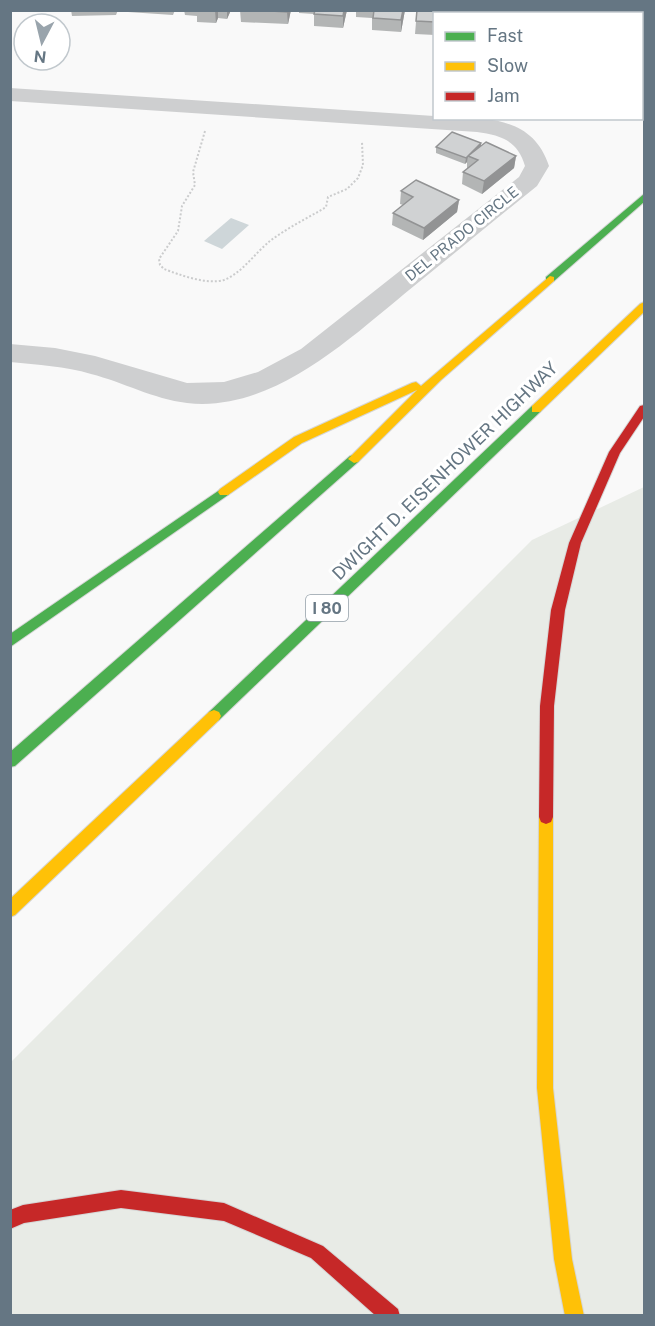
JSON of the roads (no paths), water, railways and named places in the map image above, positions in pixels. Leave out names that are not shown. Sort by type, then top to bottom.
[{"type":"highway","points":[[10,761],[350,463],[437,377],[645,196]]},
{"type":"highway","name":"DWIGHT D. EISENHOWER HIGHWAY","points":[[10,910],[645,306]]},
{"type":"highway","points":[[10,642],[298,440],[437,377]]},
{"type":"highway","points":[[575,1316],[563,1259],[545,1088],[547,706],[558,610],[575,543],[615,452],[645,409]]},
{"type":"highway","points":[[10,1220],[23,1214],[121,1199],[224,1212],[317,1252],[391,1316]]},
{"type":"street","name":"DEL PRADO CIRCLE","points":[[10,94],[499,128],[517,135],[533,149],[537,166],[529,181],[318,349],[268,379],[224,392],[187,393],[157,386],[95,365],[55,357],[10,353]]}]
